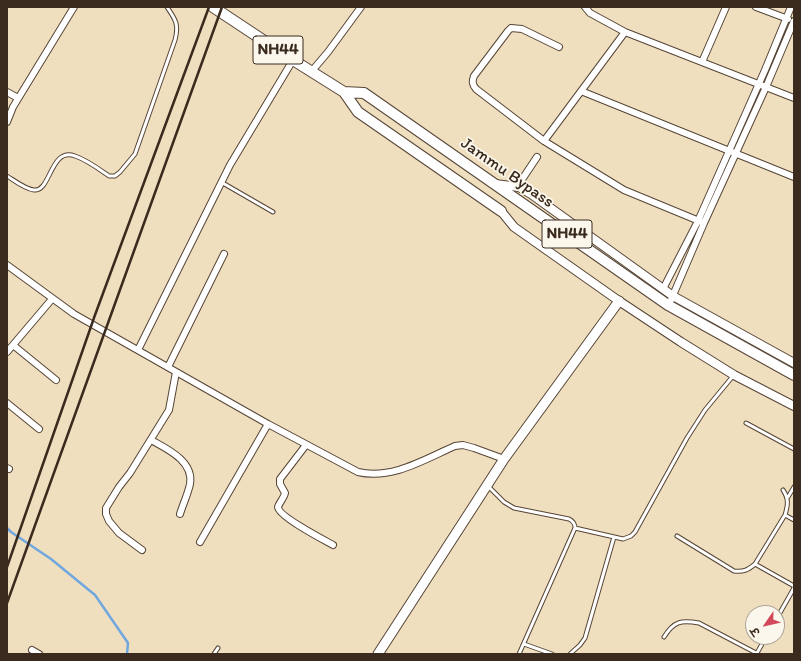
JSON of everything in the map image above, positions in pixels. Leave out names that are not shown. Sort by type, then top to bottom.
[{"type":"highway","name":"Jammu Bypass","points":[[213,7],[344,92],[358,112],[501,211]]},
{"type":"highway","name":"Jammu Bypass","points":[[344,92],[364,93],[668,305],[794,375]]},
{"type":"main road","points":[[378,654],[486,485],[619,301]]},
{"type":"street","points":[[7,122],[13,106],[74,7]]},
{"type":"street","points":[[311,72],[328,52],[361,7]]},
{"type":"street","points":[[585,7],[590,13],[625,32],[794,98]]},
{"type":"street","points":[[702,62],[726,7]]},
{"type":"street","points":[[663,289],[701,222],[736,154],[794,23],[786,18],[756,7]]},
{"type":"street","points":[[668,305],[673,296],[729,151],[791,7]]},
{"type":"street","points":[[559,47],[522,29],[511,28],[477,71],[472,80],[473,85],[476,89],[544,141],[624,190],[701,222]]},
{"type":"street","points":[[544,141],[625,32]]},
{"type":"street","points":[[138,350],[230,165],[293,60]]},
{"type":"street","points":[[581,91],[794,177]]},
{"type":"street","points":[[7,92],[18,98]]},
{"type":"street","points":[[517,187],[537,157]]},
{"type":"street","points":[[494,183],[517,187],[531,194],[673,296],[794,363]]},
{"type":"street","points":[[501,211],[514,227],[619,301],[734,375],[794,406]]},
{"type":"street","points":[[168,367],[224,254]]},
{"type":"street","points":[[7,265],[74,314],[268,424],[358,472],[369,475],[378,475],[397,471],[455,446],[463,445],[504,459]]},
{"type":"street","points":[[7,352],[52,299]]},
{"type":"street","points":[[13,345],[56,380]]},
{"type":"street","points":[[142,550],[120,533],[109,521],[106,514],[106,508],[152,440],[169,410],[176,372]]},
{"type":"street","points":[[7,403],[39,428]]},
{"type":"street","points":[[200,542],[268,424]]},
{"type":"street","points":[[152,440],[174,454],[185,463],[189,470],[190,484],[180,514]]},
{"type":"street","points":[[306,445],[280,479],[280,484],[284,493],[278,507],[279,510],[289,519],[333,545]]},
{"type":"street","points":[[32,650],[39,654]]},
{"type":"lane","points":[[7,176],[24,186],[38,190],[42,187],[55,163],[60,158],[67,155],[74,155],[109,176],[115,176],[120,172],[135,154],[178,30],[177,24],[167,7]]},
{"type":"lane","points":[[222,182],[273,212]]},
{"type":"lane","points":[[574,528],[614,537],[627,538],[635,532],[690,433],[705,410],[734,375]]},
{"type":"lane","points":[[746,423],[794,449]]},
{"type":"lane","points":[[486,485],[504,502],[514,508],[569,519],[575,524],[519,654]]},
{"type":"lane","points":[[677,536],[734,570],[742,572],[755,564],[785,515],[788,507],[788,498],[794,487]]},
{"type":"lane","points":[[783,490],[788,498]]},
{"type":"lane","points":[[785,515],[794,520]]},
{"type":"lane","points":[[570,654],[585,638],[614,537]]},
{"type":"lane","points":[[755,564],[794,587],[784,605]]},
{"type":"lane","points":[[664,637],[677,623],[688,621],[699,623],[758,654]]},
{"type":"lane","points":[[524,644],[552,654]]},
{"type":"lane","points":[[214,654],[218,648]]},
{"type":"waterway","points":[[7,528],[51,559],[95,595],[128,643],[127,654]]},
{"type":"railway","points":[[7,567],[95,315],[209,7]]},
{"type":"railway","points":[[7,603],[222,7]]}]
